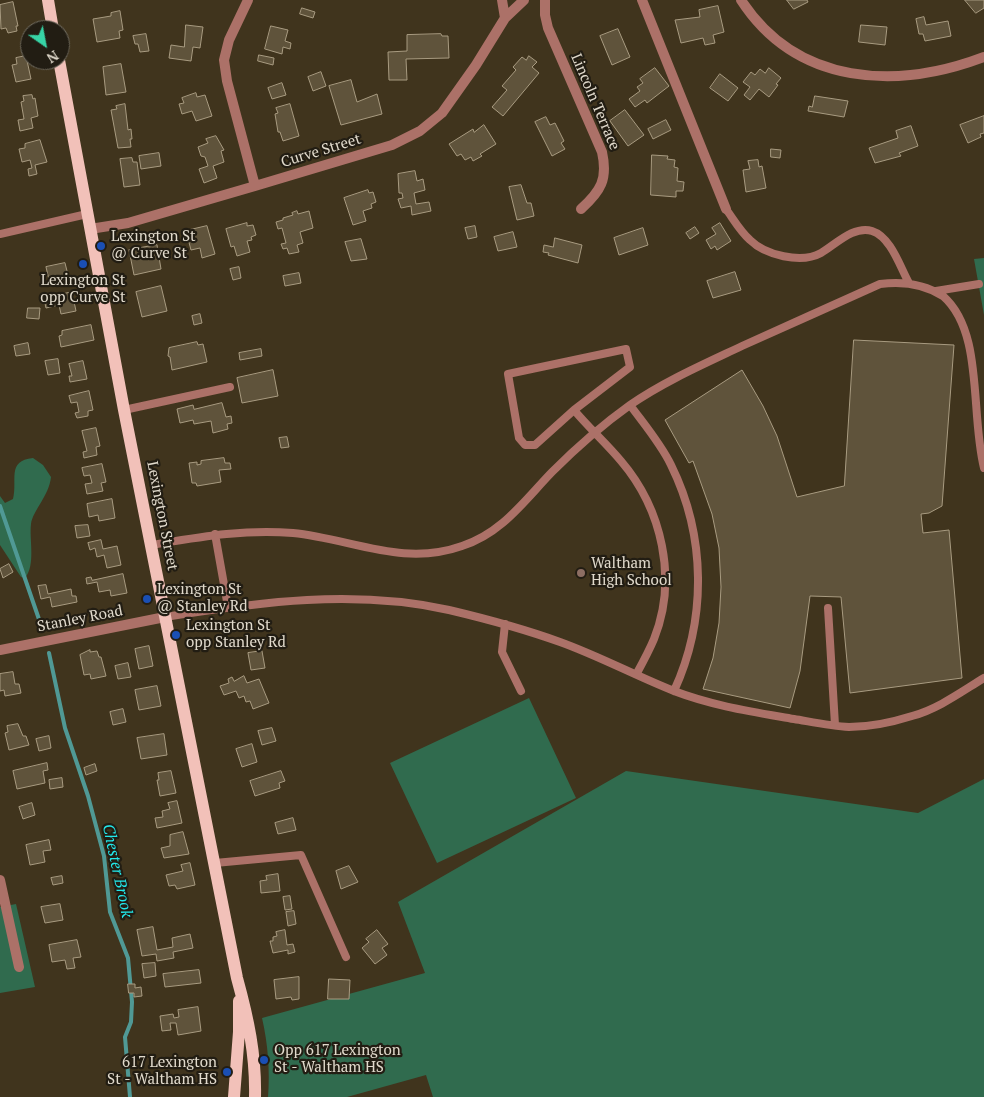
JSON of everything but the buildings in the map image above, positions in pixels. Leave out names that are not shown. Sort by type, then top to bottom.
[{"type":"main road","points":[[48,0],[51,20]]},
{"type":"main road","name":"Lexington Street","points":[[61,70],[124,410],[237,978],[253,1045],[255,1097]]},
{"type":"main road","name":"Lexington Street","points":[[234,1097],[239,1032],[237,978]]},
{"type":"street","points":[[248,0],[229,40],[224,60],[227,81],[255,186]]},
{"type":"street","points":[[502,0],[505,18]]},
{"type":"street","name":"Curve Street","points":[[90,229],[128,223],[255,186],[392,145],[420,131],[442,113],[456,95],[505,18],[524,0]]},
{"type":"street","name":"Lincoln Terrace","points":[[546,0],[545,15],[548,28],[602,152],[605,166],[604,180],[593,198],[581,209]]},
{"type":"street","points":[[642,0],[726,209]]},
{"type":"street","points":[[741,0],[761,25],[784,45],[815,62],[842,72],[871,77],[901,77],[930,74],[984,57]]},
{"type":"street","name":"Stanley Road","points":[[0,650],[165,617]]},
{"type":"street","points":[[0,880],[19,967]]},
{"type":"lane","points":[[726,209],[751,241],[767,251],[786,256],[810,258],[853,233],[864,230],[873,231],[888,243],[909,283]]},
{"type":"lane","points":[[0,234],[87,214]]},
{"type":"lane","points":[[151,545],[215,534],[253,530],[295,534],[404,554],[439,553],[463,546],[485,536],[506,521],[552,472],[593,433],[630,405],[693,368],[880,284],[909,283],[936,291],[956,305],[966,318],[975,339],[978,359],[979,435],[984,468]]},
{"type":"lane","points":[[936,291],[979,284]]},
{"type":"lane","points":[[626,349],[630,367],[574,410],[535,445],[525,445],[519,438],[508,374],[626,349]]},
{"type":"lane","points":[[124,410],[230,387]]},
{"type":"lane","points":[[630,405],[671,464],[686,501],[695,548],[700,591],[695,632],[683,671],[674,691]]},
{"type":"lane","points":[[574,410],[593,433],[621,461],[642,491],[664,550],[666,577],[663,606],[654,639],[637,673]]},
{"type":"lane","points":[[215,534],[228,607]]},
{"type":"lane","points":[[165,617],[271,601],[328,599],[389,602],[447,610],[505,624],[561,642],[637,673],[674,691],[740,710],[835,726],[851,727],[889,722],[915,715],[938,706],[984,678]]},
{"type":"lane","points":[[828,608],[835,726]]},
{"type":"lane","points":[[505,624],[502,652],[522,691]]},
{"type":"lane","points":[[215,863],[301,855],[346,957]]},
{"type":"green space","points":[[984,258],[984,315],[974,259]]},
{"type":"green space","points":[[33,458],[43,465],[51,477],[50,484],[32,519],[31,559],[25,578],[21,577],[0,545],[0,496],[5,503],[13,499],[16,467],[19,463]]},
{"type":"green space","points":[[529,698],[576,798],[437,863],[390,763]]},
{"type":"green space","points":[[626,771],[918,813],[984,779],[984,1097],[433,1097],[426,1075],[347,1097],[268,1097],[268,1058],[262,1018],[425,973],[398,902]]},
{"type":"green space","points":[[16,904],[35,987],[0,993],[0,907]]},
{"type":"waterway","name":"Chester Brook","points":[[0,506],[42,628]]},
{"type":"waterway","name":"Chester Brook","points":[[49,653],[65,728],[88,796],[104,856],[110,912],[128,958],[132,1002],[131,1022],[125,1037],[130,1097]]},
{"type":"place","name":"Lexington St @ Curve St","points":[[101,246]]},
{"type":"place","name":"Lexington St opp Curve St","points":[[83,264]]},
{"type":"place","name":"Waltham High School","points":[[581,573]]},
{"type":"place","name":"Lexington St @ Stanley Rd","points":[[147,599]]},
{"type":"place","name":"Lexington St opp Stanley Rd","points":[[176,635]]},
{"type":"place","name":"Opp 617 Lexington St - Waltham HS","points":[[264,1060]]},
{"type":"place","name":"617 Lexington St - Waltham HS","points":[[227,1072]]}]
